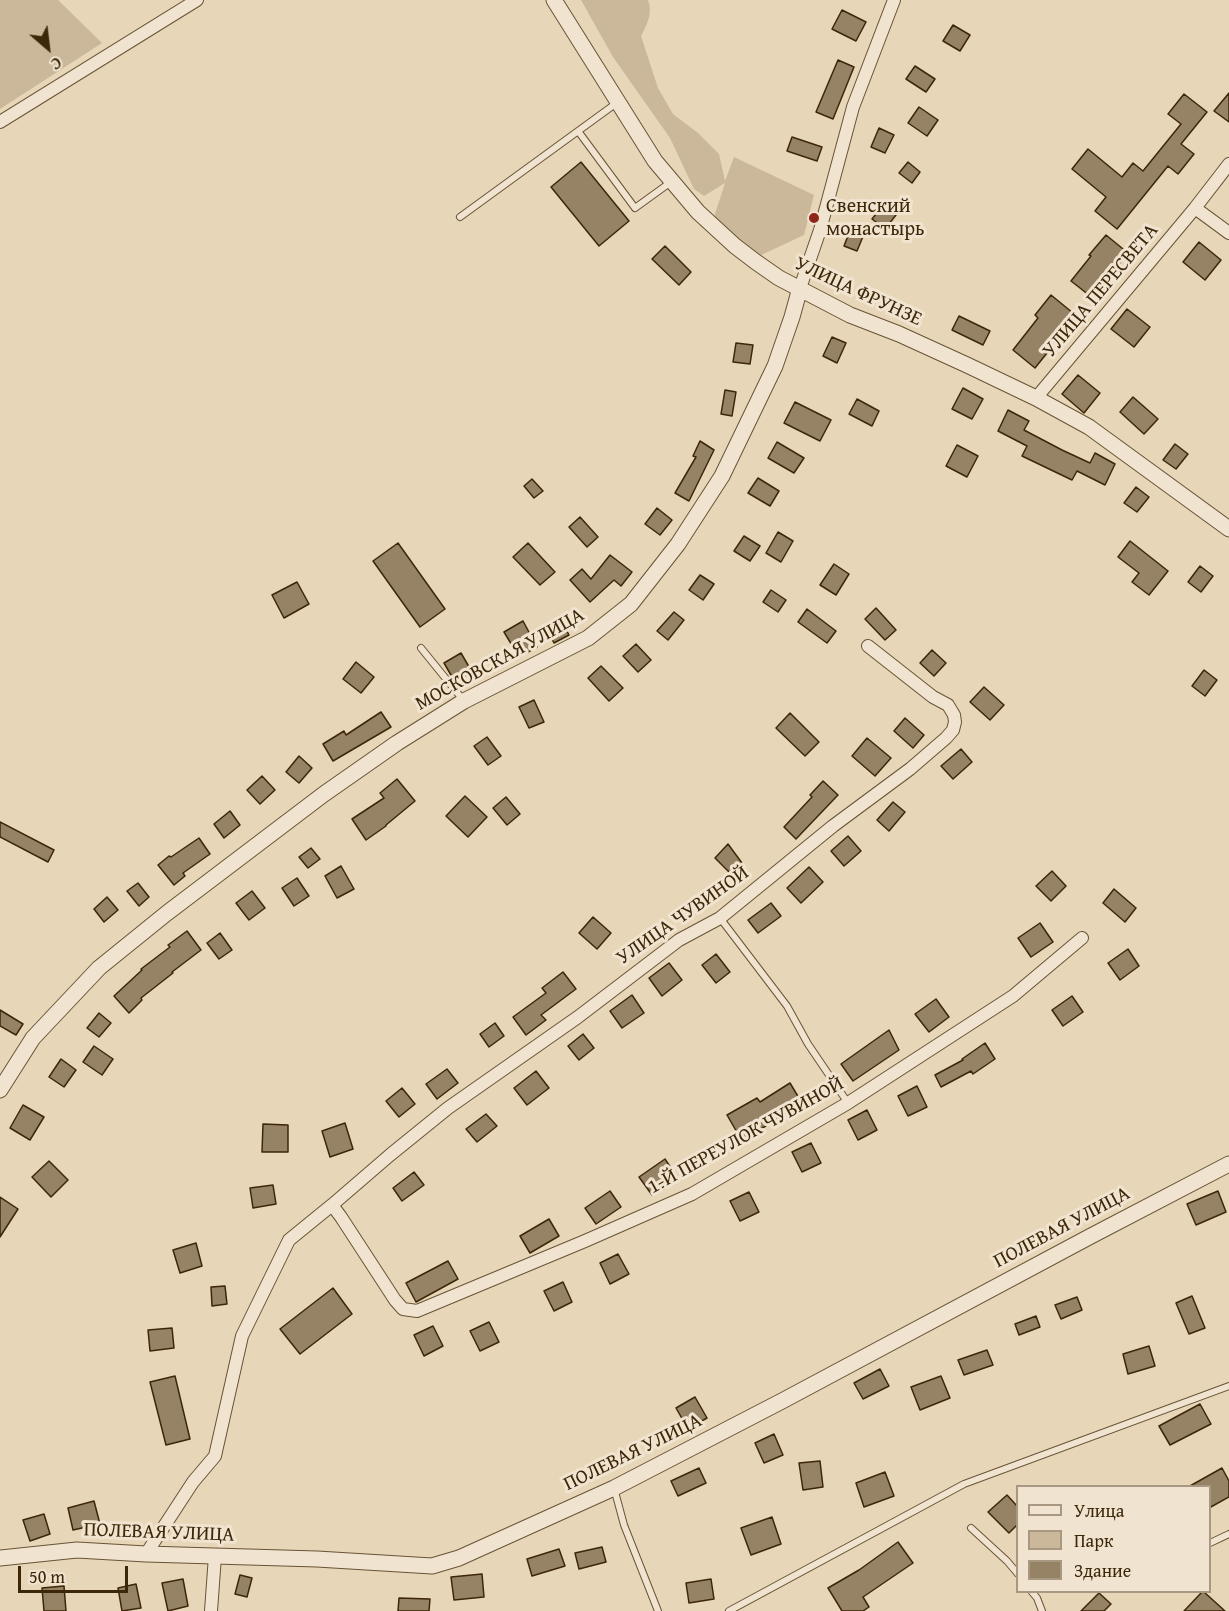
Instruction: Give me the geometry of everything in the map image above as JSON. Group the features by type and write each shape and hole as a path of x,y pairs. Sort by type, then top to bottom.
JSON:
{"street":[{"path":"0,122 197,0"},
{"name":"УЛИЦА ФРУНЗЕ","path":"554,0 655,161 698,212 735,246 779,278 850,315 899,334 1036,398 1089,427 1229,529"},
{"name":"МОСКОВСКАЯ УЛИЦА","path":"0,1090 33,1038 99,968 324,794 397,743 464,701 588,638 631,604 678,544 722,476 775,366 820,230 854,108 894,0"},
{"name":"УЛИЦА ПЕРЕСВЕТА","path":"1036,398 1229,164"},
{"path":"1195,208 1229,233"},
{"name":"УЛИЦА ЧУВИНОЙ","path":"146,1554 193,1482 215,1456 242,1336 289,1240 448,1108 578,1017 679,940 720,918 833,826 910,769 953,730 954,715 948,705 933,697 868,646"},
{"name":"1-Й ПЕРЕУЛОК ЧУВИНОЙ","path":"332,1205 395,1300 403,1309 417,1311 692,1194 848,1103 1013,996 1082,938"},
{"name":"ПОЛЕВАЯ УЛИЦА","path":"0,1558 76,1550 317,1559 432,1566 459,1558 614,1488 1229,1164"},
{"path":"211,1611 215,1556"}],"lane":[{"path":"460,217 618,102"},
{"path":"578,131 635,208 672,182"},
{"path":"421,648 464,701"},
{"path":"720,918 787,1006 808,1044 848,1103"},
{"path":"729,1611 964,1484 1229,1386"},
{"path":"614,1488 624,1525 658,1611"},
{"path":"971,1528 1007,1561 1016,1573"},
{"path":"1211,1542 1229,1534"},
{"path":"1033,1593 1042,1611"}],"green space":[{"path":"0,0 58,0 102,43 0,109"},
{"path":"581,0 648,0 650,14 641,36 658,88 673,114 698,133 719,154 725,181 734,157 814,195 804,235 757,257 714,217 725,183 704,196 694,189 670,138 613,57"}],"building":[{"path":"842,10 866,22 856,41 832,29"},
{"path":"953,25 970,35 960,51 943,41"},
{"path":"838,60 854,67 833,119 816,112"},
{"path":"915,66 935,79 926,92 906,79"},
{"path":"1229,93 1229,122 1214,111"},
{"path":"1184,94 1207,112 1181,144 1194,154 1178,174 1168,166 1117,229 1095,211 1106,197 1072,169 1088,149 1122,177 1133,163 1143,171 1181,124 1168,114"},
{"path":"919,107 938,120 927,136 908,123"},
{"path":"879,128 894,135 885,153 871,147"},
{"path":"792,137 822,147 817,161 787,151"},
{"path":"581,162 629,221 599,246 551,187"},
{"path":"908,162 920,172 912,183 899,173"},
{"path":"884,204 896,215 885,229 872,219"},
{"path":"851,228 864,234 857,251 844,246"},
{"path":"1106,235 1128,253 1094,299 1071,281"},
{"path":"1199,242 1221,260 1205,280 1183,262"},
{"path":"665,246 691,272 679,285 652,259"},
{"path":"1051,295 1073,313 1047,345 1051,348 1035,368 1013,350 1038,318 1035,315"},
{"path":"1127,309 1150,327 1134,347 1111,329"},
{"path":"959,316 990,331 983,345 952,330"},
{"path":"832,337 846,343 837,363 823,356"},
{"path":"736,343 753,345 750,364 733,362"},
{"path":"1078,375 1100,393 1084,413 1062,394"},
{"path":"963,388 983,399 972,419 952,409"},
{"path":"725,390 736,392 732,416 721,414"},
{"path":"1133,397 1158,419 1144,434 1120,412"},
{"path":"857,399 879,411 872,426 849,414"},
{"path":"795,402 831,420 820,441 784,423"},
{"path":"1008,410 1029,421 1024,430 1062,450 1090,463 1095,453 1115,464 1105,485 1077,471 1072,480 1022,456 1027,446 998,431"},
{"path":"700,441 714,450 689,501 675,493 696,457 693,456"},
{"path":"777,442 804,458 794,473 768,458"},
{"path":"1175,444 1188,454 1176,469 1163,460"},
{"path":"957,445 978,456 967,477 946,466"},
{"path":"758,478 779,491 770,506 748,493"},
{"path":"532,479 543,491 534,498 524,486"},
{"path":"1136,487 1149,497 1137,512 1124,503"},
{"path":"657,508 672,520 660,535 645,524"},
{"path":"580,517 598,537 587,547 569,527"},
{"path":"778,532 793,541 781,562 766,553"},
{"path":"744,536 760,546 750,561 734,551"},
{"path":"1130,541 1168,571 1149,595 1132,582 1139,573 1118,557"},
{"path":"398,543 445,609 420,627 373,561"},
{"path":"528,543 555,572 540,585 513,557"},
{"path":"610,555 632,572 621,586 614,580 590,602 570,580 582,569 591,579"},
{"path":"834,564 849,574 836,595 820,585"},
{"path":"1200,566 1213,576 1201,592 1188,582"},
{"path":"700,575 714,584 703,600 689,590"},
{"path":"297,582 309,604 284,618 272,595"},
{"path":"771,590 786,600 778,612 763,602"},
{"path":"876,608 896,630 885,640 865,619"},
{"path":"807,609 836,631 827,643 798,622"},
{"path":"674,612 684,620 668,640 657,631"},
{"path":"523,621 537,647 519,657 504,632"},
{"path":"563,624 569,635 554,643 548,632"},
{"path":"636,644 651,660 638,672 623,656"},
{"path":"932,650 946,663 934,676 920,663"},
{"path":"461,653 472,672 455,682 444,663"},
{"path":"356,662 374,677 361,693 343,679"},
{"path":"601,666 623,688 609,701 588,678"},
{"path":"1204,670 1217,680 1205,696 1192,686"},
{"path":"984,687 1004,705 990,720 970,702"},
{"path":"534,700 544,722 529,728 519,707"},
{"path":"381,712 391,727 333,761 323,744 344,731 346,735"},
{"path":"790,713 819,742 805,756 776,728"},
{"path":"905,718 924,735 913,748 894,731"},
{"path":"487,737 501,756 488,765 474,746"},
{"path":"867,738 891,758 875,776 852,756"},
{"path":"961,749 972,762 953,779 941,766"},
{"path":"299,756 312,768 299,783 286,772"},
{"path":"262,776 275,790 260,804 247,790"},
{"path":"397,779 415,801 366,840 352,819 384,798 380,793"},
{"path":"823,781 838,795 796,839 784,827 812,797 810,795"},
{"path":"465,796 487,817 468,837 446,816"},
{"path":"506,797 520,814 507,825 493,808"},
{"path":"893,802 905,812 889,831 877,820"},
{"path":"230,811 240,825 224,838 214,824"},
{"path":"0,822 54,850 48,862 0,837"},
{"path":"848,836 861,851 844,866 831,851"},
{"path":"199,838 210,854 183,873 185,876 174,885 158,865"},
{"path":"728,844 742,863 731,874 715,858"},
{"path":"311,848 320,859 308,868 299,857"},
{"path":"341,866 354,889 337,898 325,876"},
{"path":"809,867 823,882 801,903 787,888"},
{"path":"1052,871 1066,886 1051,901 1036,886"},
{"path":"297,878 309,896 294,906 282,888"},
{"path":"138,883 149,897 139,906 127,891"},
{"path":"1114,889 1136,908 1125,922 1103,903"},
{"path":"252,891 265,908 249,920 236,903"},
{"path":"107,897 118,910 104,922 94,909"},
{"path":"771,903 781,916 758,933 748,920"},
{"path":"593,917 611,933 597,949 579,933"},
{"path":"1040,923 1053,942 1031,957 1018,938"},
{"path":"187,931 201,950 141,998 142,1000 129,1013 114,996 141,969"},
{"path":"220,933 232,950 219,959 207,943"},
{"path":"1128,949 1139,966 1120,980 1108,963"},
{"path":"716,954 730,972 716,983 702,965"},
{"path":"669,963 682,980 662,996 649,978"},
{"path":"563,972 576,989 541,1015 546,1020 526,1035 513,1017 546,993 542,988"},
{"path":"632,995 644,1013 622,1028 610,1011"},
{"path":"1072,996 1083,1012 1063,1026 1052,1010"},
{"path":"936,999 949,1017 929,1032 915,1014"},
{"path":"0,1010 23,1024 16,1035 0,1026"},
{"path":"99,1013 111,1023 99,1037 87,1028"},
{"path":"495,1023 504,1036 489,1047 480,1034"},
{"path":"889,1030 899,1050 853,1081 841,1064"},
{"path":"583,1034 594,1048 579,1060 568,1046"},
{"path":"985,1043 995,1059 973,1074 971,1071 941,1087 935,1075 963,1060"},
{"path":"94,1046 113,1059 102,1075 83,1062"},
{"path":"61,1059 76,1070 64,1087 49,1077"},
{"path":"447,1069 458,1083 437,1099 426,1084"},
{"path":"536,1071 549,1088 527,1105 514,1088"},
{"path":"790,1083 802,1103 742,1141 727,1115 757,1098 760,1102"},
{"path":"917,1086 927,1107 908,1116 898,1096"},
{"path":"402,1088 415,1104 399,1117 386,1101"},
{"path":"23,1105 44,1117 30,1140 10,1128"},
{"path":"867,1110 877,1130 858,1140 848,1120"},
{"path":"486,1114 497,1126 477,1142 466,1129"},
{"path":"345,1123 353,1149 330,1157 322,1131"},
{"path":"263,1124 288,1125 288,1152 262,1152"},
{"path":"811,1143 821,1163 802,1172 792,1152"},
{"path":"665,1159 677,1177 652,1195 639,1177"},
{"path":"49,1161 68,1180 51,1197 32,1177"},
{"path":"414,1172 424,1185 402,1201 393,1188"},
{"path":"273,1185 276,1204 253,1208 250,1188"},
{"path":"610,1191 621,1207 596,1224 585,1208"},
{"path":"1218,1191 1226,1212 1196,1225 1187,1204"},
{"path":"749,1192 759,1212 740,1221 730,1201"},
{"path":"0,1197 18,1209 0,1237"},
{"path":"549,1219 559,1236 530,1253 520,1236"},
{"path":"196,1243 202,1266 180,1273 173,1250"},
{"path":"618,1254 629,1274 610,1284 600,1263"},
{"path":"448,1261 458,1279 416,1302 406,1283"},
{"path":"563,1282 572,1302 554,1311 544,1291"},
{"path":"225,1286 227,1304 212,1306 211,1287"},
{"path":"333,1288 352,1314 300,1354 280,1329"},
{"path":"1192,1296 1205,1328 1189,1334 1176,1303"},
{"path":"1077,1297 1082,1310 1061,1319 1055,1305"},
{"path":"1036,1316 1040,1327 1019,1335 1015,1324"},
{"path":"489,1322 499,1342 480,1351 470,1331"},
{"path":"433,1326 443,1346 424,1356 414,1335"},
{"path":"172,1328 174,1348 150,1351 148,1330"},
{"path":"1149,1346 1155,1366 1128,1374 1123,1354"},
{"path":"987,1350 993,1365 964,1375 958,1360"},
{"path":"880,1369 889,1386 863,1399 854,1383"},
{"path":"175,1376 190,1439 166,1445 150,1382"},
{"path":"941,1376 950,1398 920,1410 911,1387"},
{"path":"695,1397 707,1418 688,1429 676,1408"},
{"path":"1200,1404 1211,1424 1170,1445 1159,1426"},
{"path":"774,1434 783,1455 764,1463 755,1443"},
{"path":"820,1461 823,1487 803,1490 799,1463"},
{"path":"699,1468 706,1483 678,1496 671,1481"},
{"path":"1222,1468 1229,1481 1229,1497 1211,1507 1211,1485 1192,1485"},
{"path":"885,1472 894,1496 864,1507 856,1483"},
{"path":"1007,1495 1016,1505 1016,1526 1009,1533 988,1512"},
{"path":"94,1501 100,1524 73,1530 68,1508"},
{"path":"44,1514 50,1534 30,1541 23,1520"},
{"path":"772,1517 781,1544 751,1555 741,1528"},
{"path":"898,1542 913,1563 863,1597 869,1607 863,1611 842,1611 828,1588 859,1570"},
{"path":"602,1547 606,1562 579,1569 575,1553"},
{"path":"559,1549 565,1566 532,1576 527,1559"},
{"path":"482,1574 484,1597 454,1600 451,1577"},
{"path":"240,1575 252,1578 247,1597 235,1594"},
{"path":"183,1579 188,1606 168,1611 162,1583"},
{"path":"711,1579 714,1599 689,1603 686,1583"},
{"path":"136,1584 141,1608 122,1611 118,1588"},
{"path":"64,1586 66,1611 44,1611 42,1588"},
{"path":"1099,1593 1111,1604 1104,1611 1081,1611"},
{"path":"1201,1593 1205,1593 1225,1611 1184,1611"},
{"path":"399,1598 430,1599 429,1611 398,1611"}],"place":[{"name":"Свенский монастырь","path":"814,218"}]}
